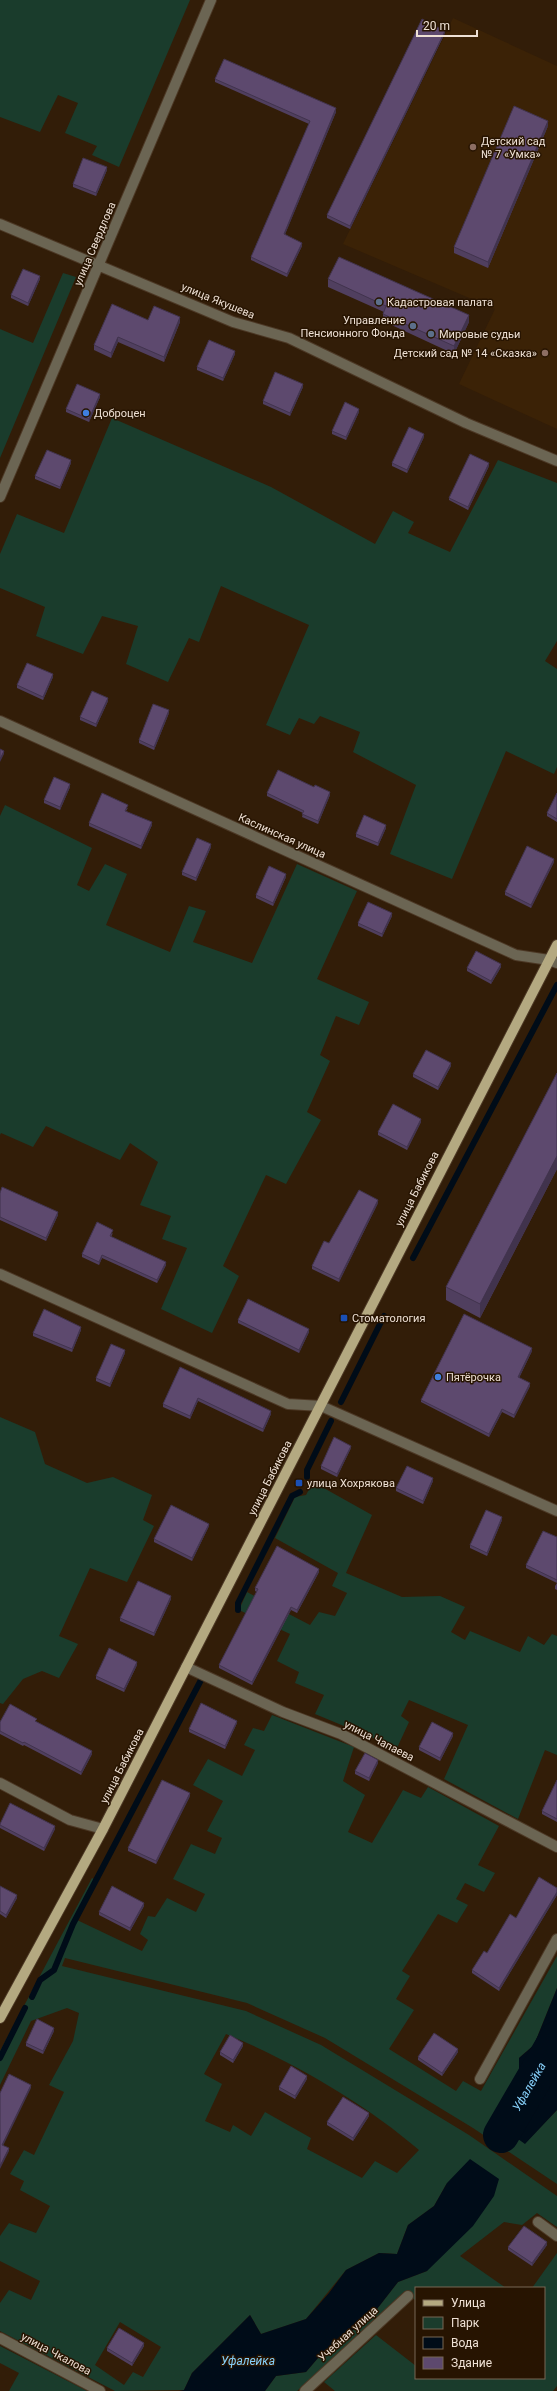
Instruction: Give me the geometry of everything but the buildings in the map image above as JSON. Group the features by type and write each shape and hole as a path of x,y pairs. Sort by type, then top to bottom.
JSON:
{"main road":[{"name":"улица Бабикова","path":"0,2018 103,1829 553,961 557,945"}],"street":[{"name":"улица Свердлова","path":"0,497 211,0"},
{"name":"улица Якушева","path":"0,224 99,264 233,322 289,338 466,423 557,461"},
{"name":"Каслинская улица","path":"0,721 516,955 553,961"},
{"path":"0,1274 288,1404 321,1406 557,1511"},
{"name":"улица Чапаева","path":"186,1667 283,1712 342,1734 557,1847"},
{"path":"0,1783 70,1820 103,1829"},
{"path":"480,2079 557,1939"},
{"path":"538,2222 557,2236"},
{"name":"Учебная улица","path":"305,2391 408,2296"},
{"name":"улица Чкалова","path":"0,2338 100,2391"}],"shaded area":[{"name":"Детский сад № 7 «Умка»","path":"453,18 557,66 557,429 459,384 495,309 343,244"}],"green space":[{"path":"0,0 190,0 119,167 92,155 97,146 65,133 78,103 58,95 40,132 0,117"},
{"path":"63,273 76,277 0,458 0,329 33,343"},
{"path":"112,418 271,487 375,544 393,511 414,522 408,533 450,552 498,460 557,483 557,641 545,661 557,669 557,767 554,774 506,751 452,879 390,854 416,785 353,752 360,732 320,716 314,724 299,718 290,735 266,725 309,625 221,586 199,642 189,638 168,682 126,664 138,626 102,616 83,654 36,636 45,607 0,588 0,554 17,514 64,533"},
{"path":"5,805 92,848 77,885 89,891 105,864 127,874 106,925 170,952 189,906 206,911 193,942 252,963 297,864 357,891 317,979 369,1002 359,1025 336,1016 320,1055 330,1061 307,1112 321,1120 286,1184 266,1175 223,1266 239,1276 212,1333 161,1309 187,1248 162,1239 171,1216 140,1205 158,1162 130,1143 120,1160 46,1126 33,1147 1,1133 0,1135 0,816"},
{"path":"0,1417 35,1432 45,1464 87,1483 113,1477 152,1495 143,1520 154,1526 127,1582 90,1568 59,1636 78,1644 59,1678 42,1671 23,1679 3,1704 0,1703"},
{"path":"313,1482 372,1515 346,1573 402,1597 440,1596 465,1607 451,1632 465,1640 470,1631 520,1652 528,1636 544,1645 552,1634 557,1636 557,1755 545,1750 518,1819 444,1779 468,1725 409,1700 401,1716 409,1722 397,1748 315,1714 324,1695 295,1683 299,1672 277,1661 290,1634 239,1610 247,1592 310,1625 319,1612 335,1616 347,1593 332,1586 338,1573 275,1538 295,1497 306,1495"},
{"path":"272,1715 354,1747 343,1781 365,1795 348,1832 372,1843 403,1790 421,1798 428,1787 499,1826 478,1865 495,1873 484,1892 465,1883 456,1899 468,1905 457,1923 438,1914 402,1971 410,1976 396,1999 414,2010 389,2049 456,2091 463,2081 481,2091 557,1956 557,1988 534,2045 519,2058 519,2084 496,2123 525,2143 557,2110 557,2184 473,2128 325,2038 247,2003 65,1958 62,1966 246,2011 321,2045 469,2135 557,2196 557,2227 537,2213 522,2225 504,2222 460,2256 505,2287 415,2287 415,2300 405,2291 297,2391 265,2391 276,2376 306,2372 324,2351 370,2318 398,2282 427,2271 447,2183 434,2206 408,2225 397,2254 379,2253 346,2270 306,2319 261,2334 250,2315 192,2373 184,2390 115,2391 0,2331 0,2303 9,2290 31,2300 40,2281 0,2261 0,2236 9,2223 36,2233 50,2206 20,2190 24,2181 10,2174 24,2150 34,2155 64,2092 49,2085 73,2041 79,2013 67,2008 31,2021 0,2085 0,2051 92,1878 97,1881 77,1920 142,1951 148,1940 140,1934 148,1916 155,1917 167,1898 196,1912 205,1894 173,1879 191,1844 215,1854 222,1838 207,1831 223,1801 193,1785 208,1759 242,1776 255,1750 244,1745 253,1728 264,1731","holes":["226,2034 327,2084 375,2116 419,2150 397,2173 375,2161 362,2178 307,2149 311,2138 265,2112 251,2136 233,2125 230,2132 205,2121 222,2084 204,2074","120,2322 161,2347 143,2377 133,2372 124,2385 95,2365"]},
{"path":"557,2253 557,2386 553,2391 335,2391 324,2382 376,2335 415,2365 415,2379 545,2379 545,2287 533,2287"},
{"path":"0,2346 87,2391 9,2391 19,2373 0,2363"}],"water":[{"name":"Уфалейка","path":"557,1988 557,2110 525,2144 496,2123 519,2084 519,2058 534,2045"},
{"name":"Уфалейка","path":"470,2159 499,2179 494,2196 473,2226 427,2271 398,2282 370,2318 324,2351 306,2372 276,2376 265,2391 179,2391 184,2390 192,2373 250,2315 261,2334 306,2319 329,2293 346,2270 379,2253 397,2254 408,2225 434,2206 447,2183"}],"waterway":[{"path":"413,1258 557,985"},
{"path":"341,1402 384,1316"},
{"path":"307,1477 307,1470 331,1421"},
{"path":"238,1610 238,1603 292,1496 300,1492"},
{"path":"32,1997 40,1980 54,1970 73,1924 201,1680"},
{"path":"0,2058 25,2008"},
{"name":"Уфалейка","path":"501,2135 557,2039"}],"place":[{"name":"Детский сад № 7 «Умка»","path":"473,147"},
{"name":"Кадастровая палата","path":"379,302"},
{"name":"Управление Пенсионного Фонда","path":"413,326"},
{"name":"Мировые судьи","path":"431,334"},
{"name":"Детский сад № 14 «Сказка»","path":"545,353"},
{"name":"Доброцен","path":"86,413"},
{"name":"Стоматология","path":"344,1318"},
{"name":"Пятёрочка","path":"438,1377"},
{"name":"улица Хохрякова","path":"299,1483"}]}
